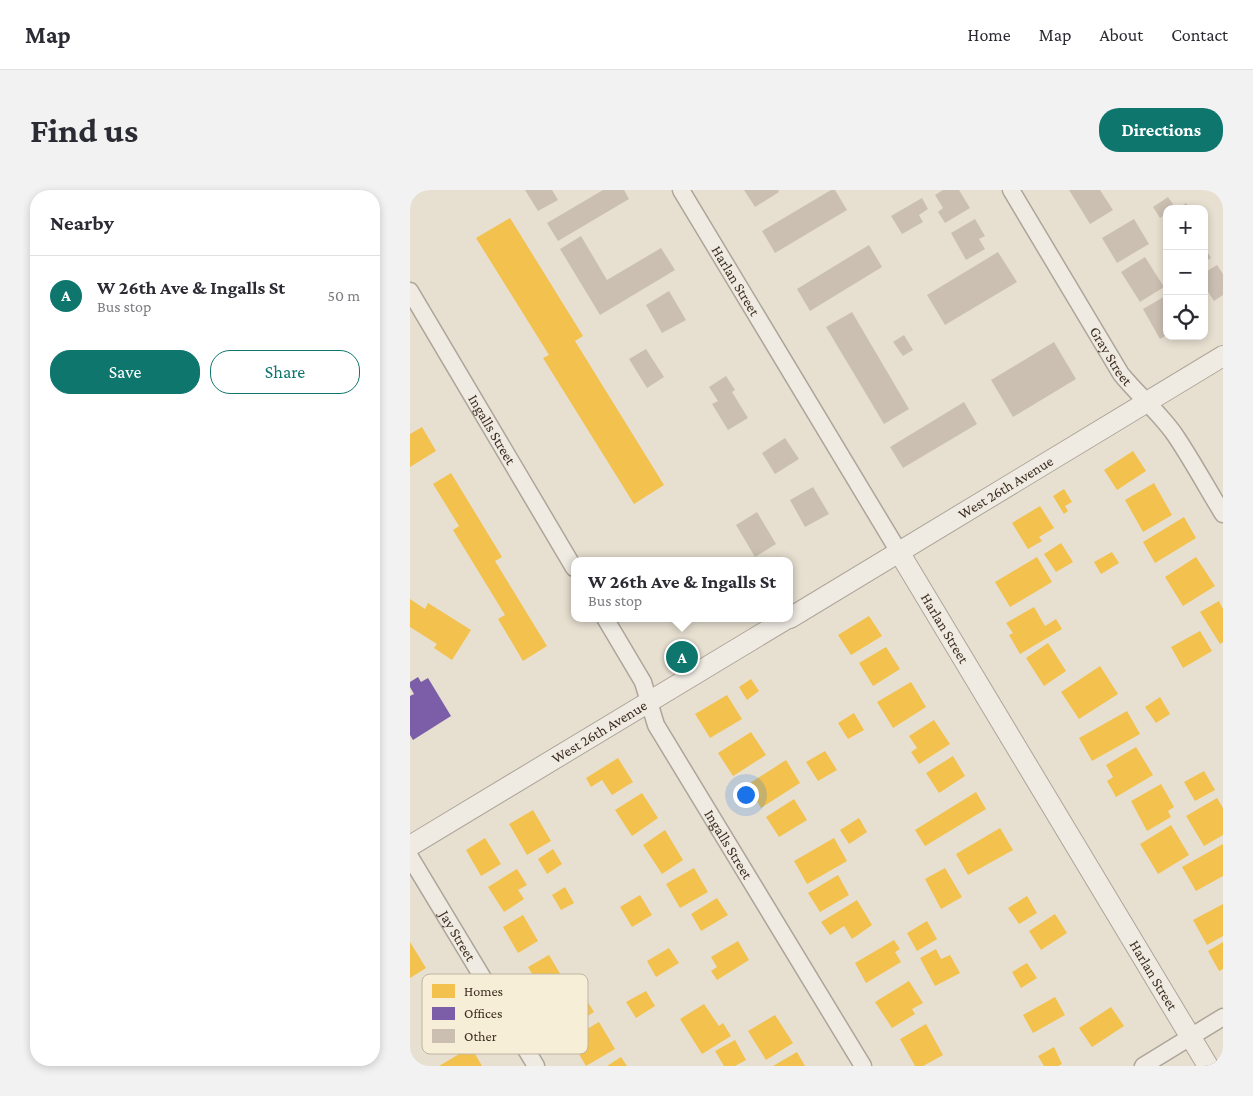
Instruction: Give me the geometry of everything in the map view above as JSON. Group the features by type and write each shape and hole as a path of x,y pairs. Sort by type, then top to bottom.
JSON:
{"street":[{"name":"Harlan Street","path":"681,190 1208,1066"},
{"name":"Gray Street","path":"1011,190 1122,374 1174,434 1223,514"},
{"name":"Ingalls Street","path":"410,291 571,563"},
{"name":"West 26th Avenue","path":"793,616 1223,356"},
{"name":"Ingalls Street","path":"607,622 641,680 656,725 863,1066"},
{"name":"West 26th Avenue","path":"410,846 782,622"},
{"name":"Jay Street","path":"410,857 481,974"},
{"path":"1143,1066 1223,1017"},
{"name":"Jay Street","path":"529,1054 536,1066"}],"building: Homes":[{"path":"510,218 583,336 575,341 664,485 634,504 543,358 549,355 476,238"},
{"path":"422,427 436,451 410,467 410,434"},
{"path":"1133,451 1146,471 1117,490 1104,470"},
{"path":"451,473 502,557 495,561 547,646 523,661 498,619 505,615 453,530 459,526 433,484"},
{"path":"1154,483 1172,515 1143,532 1125,500"},
{"path":"1064,489 1072,502 1065,506 1068,511 1064,514 1053,496"},
{"path":"1040,506 1054,528 1039,537 1042,541 1028,549 1012,523"},
{"path":"1184,517 1196,538 1155,563 1143,542"},
{"path":"1061,543 1073,562 1056,572 1044,554"},
{"path":"1112,552 1119,563 1101,574 1094,562"},
{"path":"1037,557 1052,582 1010,607 995,582"},
{"path":"1196,557 1215,586 1183,606 1165,577"},
{"path":"410,599 425,609 428,603 471,630 452,660 434,648 437,644 410,627"},
{"path":"1219,601 1223,609 1223,642 1220,644 1200,612"},
{"path":"1034,607 1045,626 1056,619 1062,629 1020,654 1009,635 1013,633 1006,623"},
{"path":"869,616 882,636 851,655 838,635"},
{"path":"1200,631 1212,651 1183,668 1171,647"},
{"path":"1048,643 1066,671 1044,686 1026,658"},
{"path":"886,647 900,669 873,686 859,663"},
{"path":"1100,666 1118,694 1079,719 1061,692"},
{"path":"751,679 759,691 747,700 739,687"},
{"path":"911,682 926,707 893,728 877,702"},
{"path":"727,695 742,719 710,738 695,714"},
{"path":"1160,697 1170,714 1156,723 1145,707"},
{"path":"1127,711 1140,734 1092,761 1079,738"},
{"path":"854,713 864,730 848,739 838,723"},
{"path":"934,720 950,744 919,764 911,752 917,748 909,736"},
{"path":"751,732 766,755 733,776 718,753"},
{"path":"1136,747 1153,775 1116,797 1107,781 1113,777 1106,765"},
{"path":"825,751 837,770 818,781 806,762"},
{"path":"953,756 965,776 939,793 926,773"},
{"path":"618,758 633,782 612,795 602,780 591,787 586,778"},
{"path":"786,760 800,783 761,808 747,785"},
{"path":"1204,771 1215,790 1195,801 1184,782"},
{"path":"1161,784 1174,807 1168,811 1171,817 1147,831 1131,801"},
{"path":"976,792 986,809 925,846 915,830"},
{"path":"642,793 658,818 632,836 615,810"},
{"path":"1217,798 1223,808 1223,835 1204,846 1186,816"},
{"path":"794,799 807,820 779,837 766,817"},
{"path":"533,810 551,841 527,855 509,824"},
{"path":"859,818 867,832 849,844 840,830"},
{"path":"1171,825 1189,855 1158,874 1140,844"},
{"path":"1000,828 1013,850 968,875 956,854"},
{"path":"665,830 683,860 662,874 643,845"},
{"path":"485,838 501,864 481,876 466,850"},
{"path":"834,838 847,861 807,884 794,861"},
{"path":"1223,844 1223,876 1196,891 1182,867"},
{"path":"553,849 562,864 547,874 538,859"},
{"path":"694,868 708,892 680,908 666,884"},
{"path":"945,868 962,897 941,909 925,879"},
{"path":"517,869 527,885 518,890 524,899 504,912 488,887"},
{"path":"838,875 849,895 820,912 808,893"},
{"path":"565,887 574,903 561,910 552,895"},
{"path":"640,895 652,915 632,927 620,907"},
{"path":"1027,896 1037,913 1019,924 1008,908"},
{"path":"717,898 728,915 701,931 691,914"},
{"path":"857,900 872,925 852,939 844,926 830,935 821,922"},
{"path":"1223,904 1223,936 1207,945 1193,920"},
{"path":"1055,914 1067,933 1041,950 1029,931"},
{"path":"523,915 538,941 518,953 503,927"},
{"path":"927,921 937,939 917,951 907,933"},
{"path":"894,940 900,949 895,952 901,962 866,983 855,963"},
{"path":"738,941 749,960 717,980 711,971 717,967 711,957"},
{"path":"410,942 426,968 410,978"},
{"path":"1223,942 1223,969 1219,971 1208,951"},
{"path":"669,948 679,963 656,977 647,961"},
{"path":"936,949 941,959 950,955 960,973 935,986 920,958"},
{"path":"549,955 560,974 532,974 528,967"},
{"path":"1027,963 1037,978 1021,988 1012,972"},
{"path":"909,981 923,1003 912,1009 915,1014 892,1028 875,1002"},
{"path":"646,991 655,1006 636,1018 626,1002"},
{"path":"1055,997 1065,1015 1033,1033 1023,1015"},
{"path":"588,1002 594,1012 588,1016"},
{"path":"704,1004 719,1026 723,1023 731,1036 702,1054 680,1019"},
{"path":"1111,1007 1124,1026 1092,1047 1079,1028"},
{"path":"775,1015 793,1043 766,1060 748,1031"},
{"path":"599,1022 615,1049 586,1066 579,1054 588,1054 588,1028"},
{"path":"926,1024 943,1055 923,1066 915,1066 900,1039"},
{"path":"735,1040 746,1060 735,1066 724,1066 715,1051"},
{"path":"1054,1047 1062,1064 1058,1066 1044,1066 1038,1056"},
{"path":"797,1052 805,1066 773,1066"},
{"path":"459,1054 475,1054 482,1066 439,1066"},
{"path":"621,1057 627,1066 607,1066"}],"building: Offices":[{"path":"418,677 421,682 428,678 451,716 413,740 410,735 410,696 414,694 410,687 410,682"}],"building: Other":[{"path":"525,190 552,190 558,200 538,211"},
{"path":"603,190 624,190 629,199 558,241 547,223"},
{"path":"744,190 778,190 779,192 755,207"},
{"path":"831,190 835,190 847,210 775,253 762,231"},
{"path":"943,190 959,190 970,208 945,223 938,212 943,208 935,195"},
{"path":"1069,190 1100,190 1113,210 1090,224"},
{"path":"1168,197 1174,205 1163,205 1163,216 1160,218 1153,207"},
{"path":"922,198 928,209 919,215 923,222 902,234 891,216"},
{"path":"975,219 985,236 979,239 985,249 966,260 951,233"},
{"path":"1134,219 1149,244 1117,263 1102,238"},
{"path":"581,236 607,280 661,248 675,270 600,315 560,249"},
{"path":"869,245 882,267 810,311 797,289"},
{"path":"998,252 1017,282 945,325 927,295"},
{"path":"1145,257 1163,288 1140,302 1121,272"},
{"path":"1217,265 1223,274 1223,295 1214,301 1208,292 1208,271"},
{"path":"669,291 686,320 662,333 646,305"},
{"path":"1163,297 1163,337 1160,339 1143,309"},
{"path":"852,312 909,409 884,424 826,327"},
{"path":"904,335 913,350 903,356 893,342"},
{"path":"1054,342 1076,379 1013,417 991,380"},
{"path":"646,349 664,377 647,388 629,359"},
{"path":"726,376 735,390 732,392 748,418 728,430 712,404 718,401 709,387"},
{"path":"964,402 977,424 903,468 890,447"},
{"path":"785,438 799,459 775,474 762,453"},
{"path":"813,487 829,514 805,527 790,500"},
{"path":"757,512 776,544 755,557 736,525"}],"place":[{"name":"W 26th Ave & Ingalls St","path":"682,657"}]}
